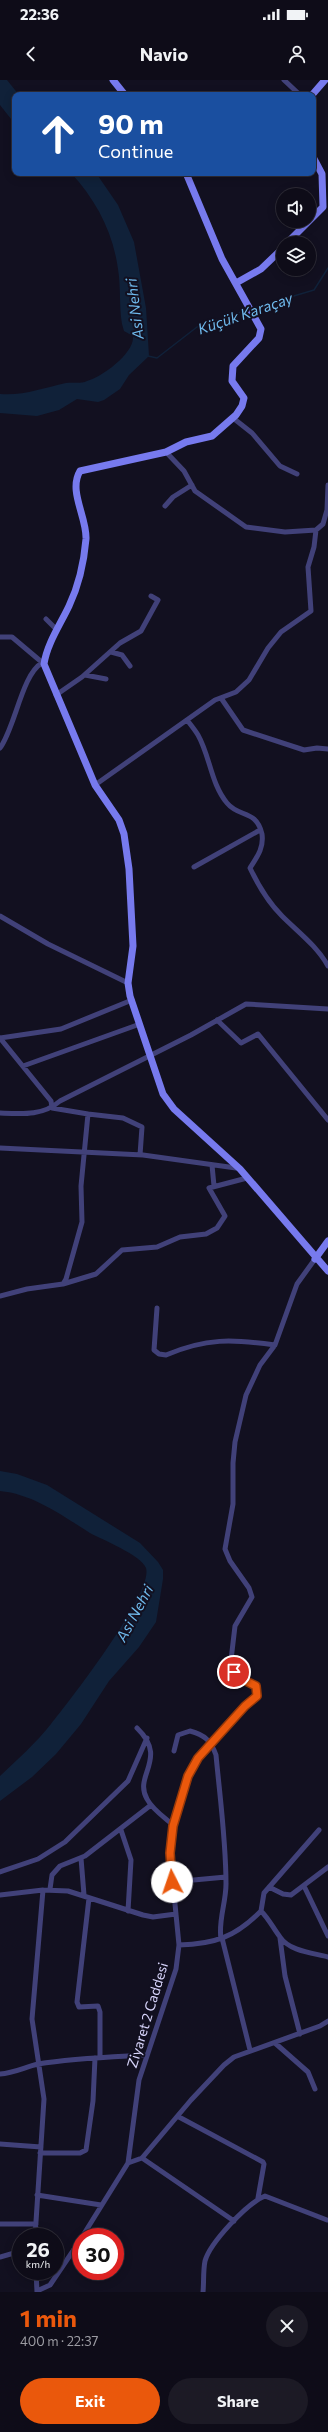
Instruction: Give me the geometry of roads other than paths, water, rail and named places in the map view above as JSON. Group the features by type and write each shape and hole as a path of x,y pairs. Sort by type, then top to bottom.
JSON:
{"street":[{"path":"113,80 123,92"},
{"path":"284,80 297,92"},
{"path":"315,92 325,80"},
{"path":"316,163 322,174 323,207 316,214"},
{"path":"0,748 10,730 24,688 43,664 46,653 80,576 86,539 86,525 75,488 76,478 80,471 88,468 100,469 166,452 186,442 212,436 234,418 242,406 244,398 232,381 232,370 233,366 259,338 261,329 222,259 187,176"},
{"path":"294,236 302,228"},
{"path":"237,284 261,269 276,255"},
{"path":"234,418 252,433 280,466 297,474"},
{"path":"166,452 184,471 195,490 246,527 285,532 316,530 323,524 327,510 328,484"},
{"path":"165,506 173,497 192,485"},
{"path":"95,785 187,720 221,698 236,692 249,680 268,648 281,632 311,611 308,567 314,546 316,530"},
{"path":"56,695 85,675 120,643 141,631 158,600 151,596"},
{"path":"46,619 57,630"},
{"path":"0,637 12,637 43,664 95,785 119,820 124,834 129,869 134,946 128,983 132,1000 164,1094 174,1110 247,1178 315,1259 328,1271"},
{"path":"111,652 122,655 130,666"},
{"path":"85,675 106,679"},
{"path":"221,698 242,730 304,750 318,748 328,750"},
{"path":"187,720 198,736 220,793 228,805 252,817 260,830 261,852 250,868 255,880 281,915 306,939 328,966"},
{"path":"194,866 260,830"},
{"path":"0,916 48,944 128,983"},
{"path":"0,1038 61,1029 132,1000"},
{"path":"0,1113 21,1114 40,1112 52,1108 60,1101 246,1004 328,1009"},
{"path":"217,1020 241,1043 258,1034 328,1120"},
{"path":"23,1066 140,1024"},
{"path":"0,1038 52,1101 52,1108"},
{"path":"52,1108 123,1118 142,1127 140,1155"},
{"path":"63,1284 82,1222 81,1186 88,1114"},
{"path":"0,1148 85,1151 140,1155 236,1168"},
{"path":"212,1164 214,1186"},
{"path":"0,1296 27,1289 63,1284 96,1274 122,1250 157,1247 180,1238 206,1234 217,1228 225,1216 208,1188 247,1178"},
{"path":"157,1308 154,1350 159,1354 166,1355 204,1341 249,1341 274,1344 297,1284 328,1241"},
{"name":"Ziyaret 2 Caddesi","path":"128,2163 139,2080 146,2055 173,1981 179,1945 170,1853 173,1826 192,1767 258,1693 256,1686 238,1677 232,1667 235,1626 252,1598 249,1588 230,1561 225,1540 233,1504 233,1463 236,1442 246,1394 260,1365 274,1344"},
{"path":"137,1728 147,1738 151,1754 144,1793 151,1805 173,1826"},
{"path":"174,1751 176,1737 185,1732 197,1733 212,1743 216,1755 226,1877 225,1901 220,1923 221,1939 250,2050"},
{"path":"0,1872 45,1855 70,1837 128,1781 147,1738"},
{"path":"50,1889 55,1870 65,1863 81,1858 121,1830 151,1805"},
{"path":"121,1830 130,1860 128,1911"},
{"path":"179,1945 206,1944 221,1939 247,1925 261,1911 263,1895 269,1887 319,1830"},
{"path":"81,1858 84,1896"},
{"path":"269,1887 287,1895 294,1894 328,1867"},
{"path":"172,1882 226,1877"},
{"path":"304,1886 328,1936"},
{"path":"0,1895 50,1889 68,1891 128,1911 152,1917 176,1914"},
{"path":"36,2228 44,2098 37,2064 32,2019 43,1890"},
{"path":"0,2144 41,2150 80,2153 86,2150 93,2101 100,2012 98,2006 79,2007 77,2002 89,1898"},
{"path":"261,1911 271,1921 280,1938 288,1945 328,1957"},
{"path":"280,1938 284,1976 300,2034"},
{"path":"88,2228 128,2163 142,2158 224,2065 250,2050 300,2034 328,2021"},
{"path":"275,2043 308,2072 315,2089"},
{"path":"0,2074 14,2073 37,2064 146,2055"},
{"path":"179,2117 263,2162 264,2164 258,2198"},
{"path":"142,2158 234,2221"},
{"path":"37,2195 101,2205"},
{"path":"203,2292 205,2261 211,2248 234,2221 258,2198 265,2196 327,2220"},
{"path":"0,2224 36,2224"},
{"path":"36,2280 37,2291 50,2285 72,2253"},
{"path":"0,2257 12,2254"}],"water":[{"path":"0,80 7,80 17,92 12,92 12,120 0,105"},
{"name":"Asi Nehri","path":"74,176 98,176 118,205 134,242 146,308 149,356 129,375 120,389 104,400 98,402 77,399 59,410 37,416 0,413 0,394 25,393 66,383 85,382 93,379 101,375 123,357 129,350 132,343 133,336 124,331 122,324 116,255 108,229 96,205"},
{"name":"Asi Nehri","path":"0,1471 17,1474 47,1485 140,1543 158,1562 163,1570 163,1579 156,1622 139,1647 109,1681 81,1724 56,1754 32,1777 0,1801 0,1776 26,1751 61,1712 108,1647 137,1599 145,1581 146,1568 143,1563 130,1553 90,1533 36,1501 24,1496 0,1491"}],"waterway":[{"name":"Küçük Karaçay","path":"253,308 314,290 328,268"},
{"name":"Küçük Karaçay","path":"148,356 157,358 197,327 247,310"}]}
